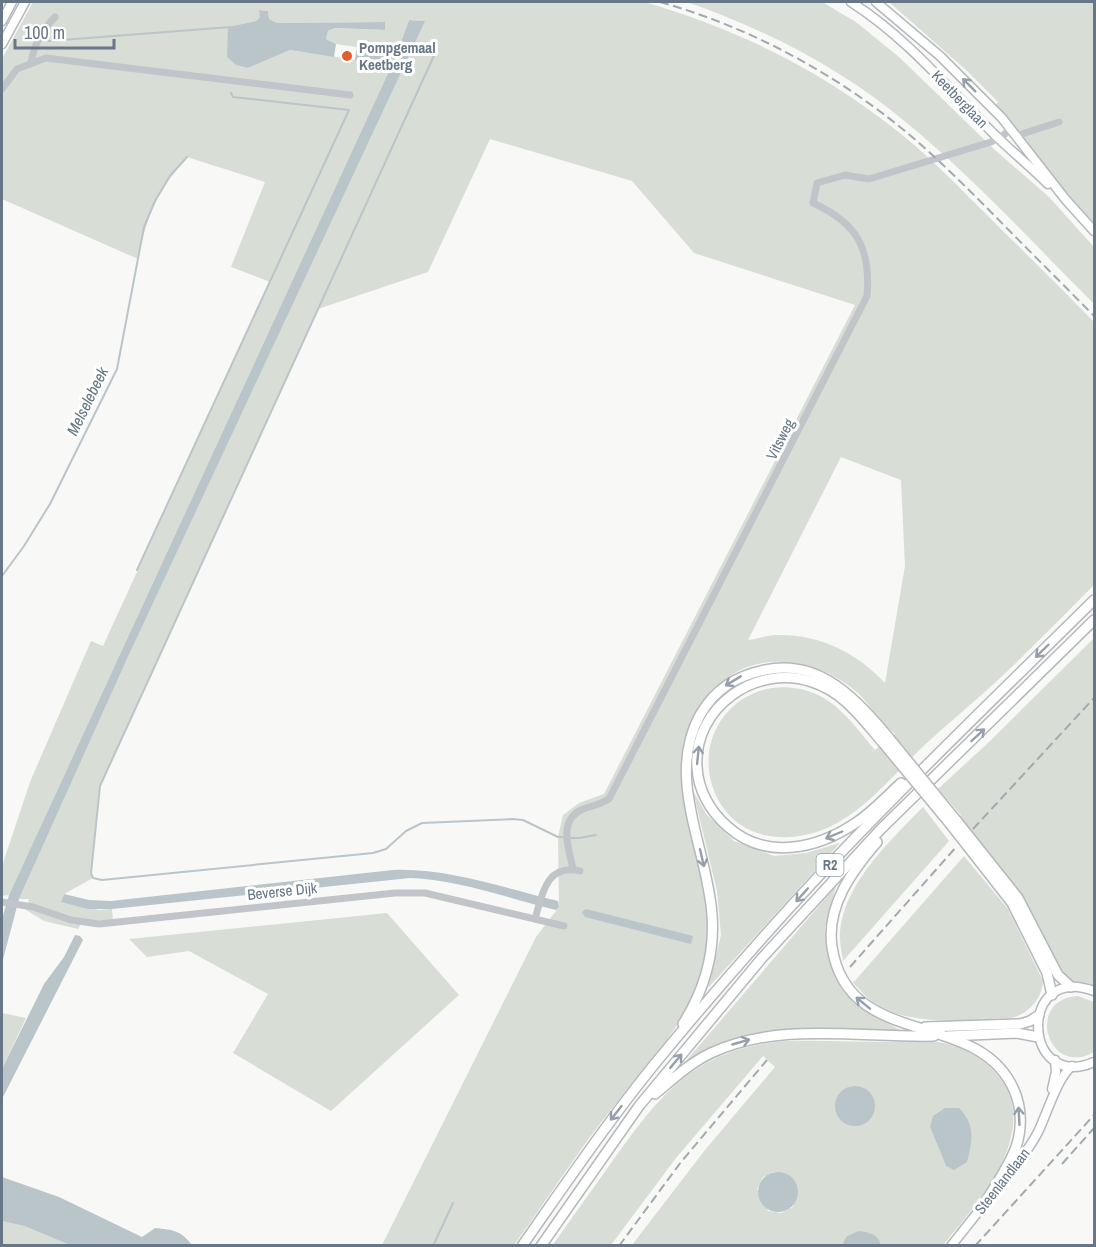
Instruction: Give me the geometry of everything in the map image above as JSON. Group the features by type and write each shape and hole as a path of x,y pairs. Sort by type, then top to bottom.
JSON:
{"highway":[{"name":"R2","path":"522,1245 665,1050 749,953 816,879 1095,600"},
{"name":"R2","path":"541,1245 639,1106 762,958 881,829 1095,620"},
{"path":"665,1050 685,1021 705,978 710,958 712,917 710,893 692,815 686,770 687,748 694,727 707,704 721,688 742,676 776,668 793,668 814,673 854,698 953,823 1018,898 1058,975 1071,987"},
{"path":"886,741 854,709 827,688 812,681 793,677 760,680 729,696 710,716 698,747 697,766 700,787 713,812 736,834 748,841 780,848 809,845 841,833 859,821 1005,688"},
{"path":"935,775 855,867 840,897 831,929 831,942 837,970 854,996 878,1014 980,1051 994,1060 1011,1083 1019,1107 1019,1133 1016,1146 1011,1160 982,1207"},
{"path":"953,823 1012,903 1047,973 1052,995"},
{"path":"916,1027 1020,1024 1039,1015"},
{"path":"639,1106 687,1067 710,1054 738,1042 762,1037 787,1035 941,1036 1017,1033 1038,1037"}],"main road":[{"path":"2,21 12,2"},
{"path":"2,44 24,2"},
{"name":"Keetberglaan","path":"851,2 872,15 913,51 1095,231"},
{"name":"Keetberglaan","path":"876,2 940,57 1009,128 1066,200"},
{"path":"1095,991 1071,987 1052,995 1044,1004 1037,1022 1038,1037 1042,1046 1055,1060 1072,1066 1084,1066 1095,1062"},
{"name":"Steenlandlaan","path":"1046,1113 1056,1072 1055,1060"},
{"name":"Steenlandlaan","path":"951,1245 1028,1151 1062,1078 1072,1066"}],"street":[{"path":"31,63 33,48 43,30 55,17"},
{"path":"2,89 17,69 46,58 350,95"},
{"path":"1016,136 1059,122"},
{"path":"999,138 1009,128"},
{"name":"Vitsweg","path":"536,919 547,881 555,874 577,870 567,844 566,833 570,819 576,813 602,804 609,799 867,296 867,262 860,243 834,212 813,203 817,183 845,175 869,179 999,138"},
{"name":"Beverse Dijk","path":"2,902 22,904 71,920 99,924 410,892 447,897 564,926"}],"shaded area":[{"path":"33,2 644,2 747,39 811,72 872,112 935,164 1094,322 1094,585 1009,669 929,741 862,806 837,823 807,835 774,837 758,833 744,827 731,817 720,803 711,780 709,756 714,735 724,716 740,701 760,691 783,687 808,691 828,701 846,716 875,750 895,734 859,694 845,683 812,667 794,663 776,662 742,669 726,679 698,710 685,744 683,781 688,819 704,897 707,936 701,974 673,1032 594,1132 514,1245 382,1245 536,937 559,907 558,837 563,815 579,803 604,794 855,305 694,253 632,181 490,139 428,272 318,309 100,786 91,873 93,878 64,894 62,902 99,910 112,909 113,921 84,920 78,929 44,921 26,910 29,899 19,899 127,659 424,21 409,20 397,53 336,44 326,39 328,31 335,28 384,30 385,22 277,23 269,19 268,11 260,10 260,17 256,21 229,27 227,56 236,65 248,68 290,50 385,64 389,71 9,895 2,896 4,860 30,782 91,641 103,646 270,282 231,267 265,182 187,157 168,181 155,204 145,229 138,259 2,199 2,59","holes":["841,457 901,480 905,566 885,683 862,662 822,642 776,635 748,640"]},
{"path":"687,2 822,2 856,22 899,57 995,150 1049,197 1094,247 1094,304 957,167 883,104 831,69 775,38"},
{"path":"889,2 1094,2 1094,226 995,106 998,102 966,70"},
{"path":"259,10 268,11 269,19 277,23 385,22 385,30 335,28 328,31 326,39 336,44 334,57 290,50 248,68 236,65 227,57 228,27 256,21 260,17"},
{"path":"409,20 425,21 127,659 19,899 2,963 2,919 9,895 389,71 385,64 355,60 357,46 397,53"},
{"path":"1094,638 1094,986 1072,983 1061,973 1022,895 959,818 961,815 938,789"},
{"path":"693,791 707,815 734,841 774,856 806,853 840,843 708,988 721,935 717,891"},
{"path":"923,807 949,841 843,961 840,938 842,919 848,901 869,866"},
{"path":"964,856 1008,909 1043,981 1040,994 1034,1004 1024,1013 1012,1018 941,1020 905,1016 874,1003 853,983"},
{"path":"393,870 434,872 476,880 558,901 559,907 556,910 447,882 410,878 112,909 88,909 61,902 64,894 89,900 111,901"},
{"path":"836,886 825,929 829,961 843,990 863,1010 902,1031 773,1030 731,1039 686,1061"},
{"path":"586,909 693,936 691,944 585,917 582,912"},
{"path":"387,913 459,995 331,1111 233,1053 268,994 189,951 147,957 129,939"},
{"path":"75,935 80,936 83,940 2,1099 2,1069 44,984 64,957"},
{"path":"1078,996 1094,1002 1094,1052 1078,1057 1064,1055 1054,1047 1047,1022 1051,1010 1061,1000"},
{"path":"2,1013 26,1018 2,1069"},
{"path":"787,1041 938,1042 969,1052 994,1071 1009,1093 1013,1115 1011,1139 989,1186 943,1245 881,1245 880,1242 846,1237 842,1245 632,1245 705,1150 775,1067 763,1056 676,1158 611,1245 552,1246 634,1132 668,1092 707,1063 730,1052 756,1045","holes":["945,1108 946,1166 930,1127","774,1172 787,1174 796,1183 793,1207 781,1213 768,1211 757,1189 763,1177"]},
{"path":"855,1086 863,1087 869,1092 874,1098 874,1114 869,1120 863,1125 855,1126 847,1125 841,1120 836,1114 835,1106 836,1098 841,1092 847,1087"},
{"path":"945,1108 959,1108 970,1127 971,1141 967,1162 954,1170 946,1166 930,1127 933,1116"},
{"path":"778,1172 786,1173 792,1178 797,1184 797,1200 792,1206 786,1211 778,1212 770,1211 764,1206 759,1200 758,1192 759,1184 764,1178 770,1173"},
{"path":"2,1177 59,1197 142,1237 155,1228 167,1229 184,1236 192,1245 70,1245 24,1226 2,1221"},
{"path":"2,1221 24,1226 70,1245 2,1245"},
{"path":"858,1231 875,1236 881,1245 842,1245 846,1237"}],"waterway":[{"path":"49,41 231,27"},
{"path":"437,49 100,786 91,873 93,878 102,880 373,853 386,849 406,831 422,823 513,819 523,820 558,837 564,837"},
{"path":"137,570 349,110 233,97 231,93"},
{"name":"Melselebeek","path":"2,576 50,504 117,369 144,227 155,201 170,176 187,157"},
{"path":"569,838 596,835"},
{"path":"433,1246 453,1203"}],"railway":[{"path":"660,2 726,24 758,38 849,89 905,131 949,170 1094,316"},
{"path":"973,829 1094,698"},
{"path":"850,967 957,846"},
{"path":"619,1246 681,1162 767,1060"},
{"path":"975,1246 1094,1115"},
{"path":"1062,1164 1094,1128"}],"place":[{"name":"Pompgemaal Keetberg","path":"347,56"}]}
